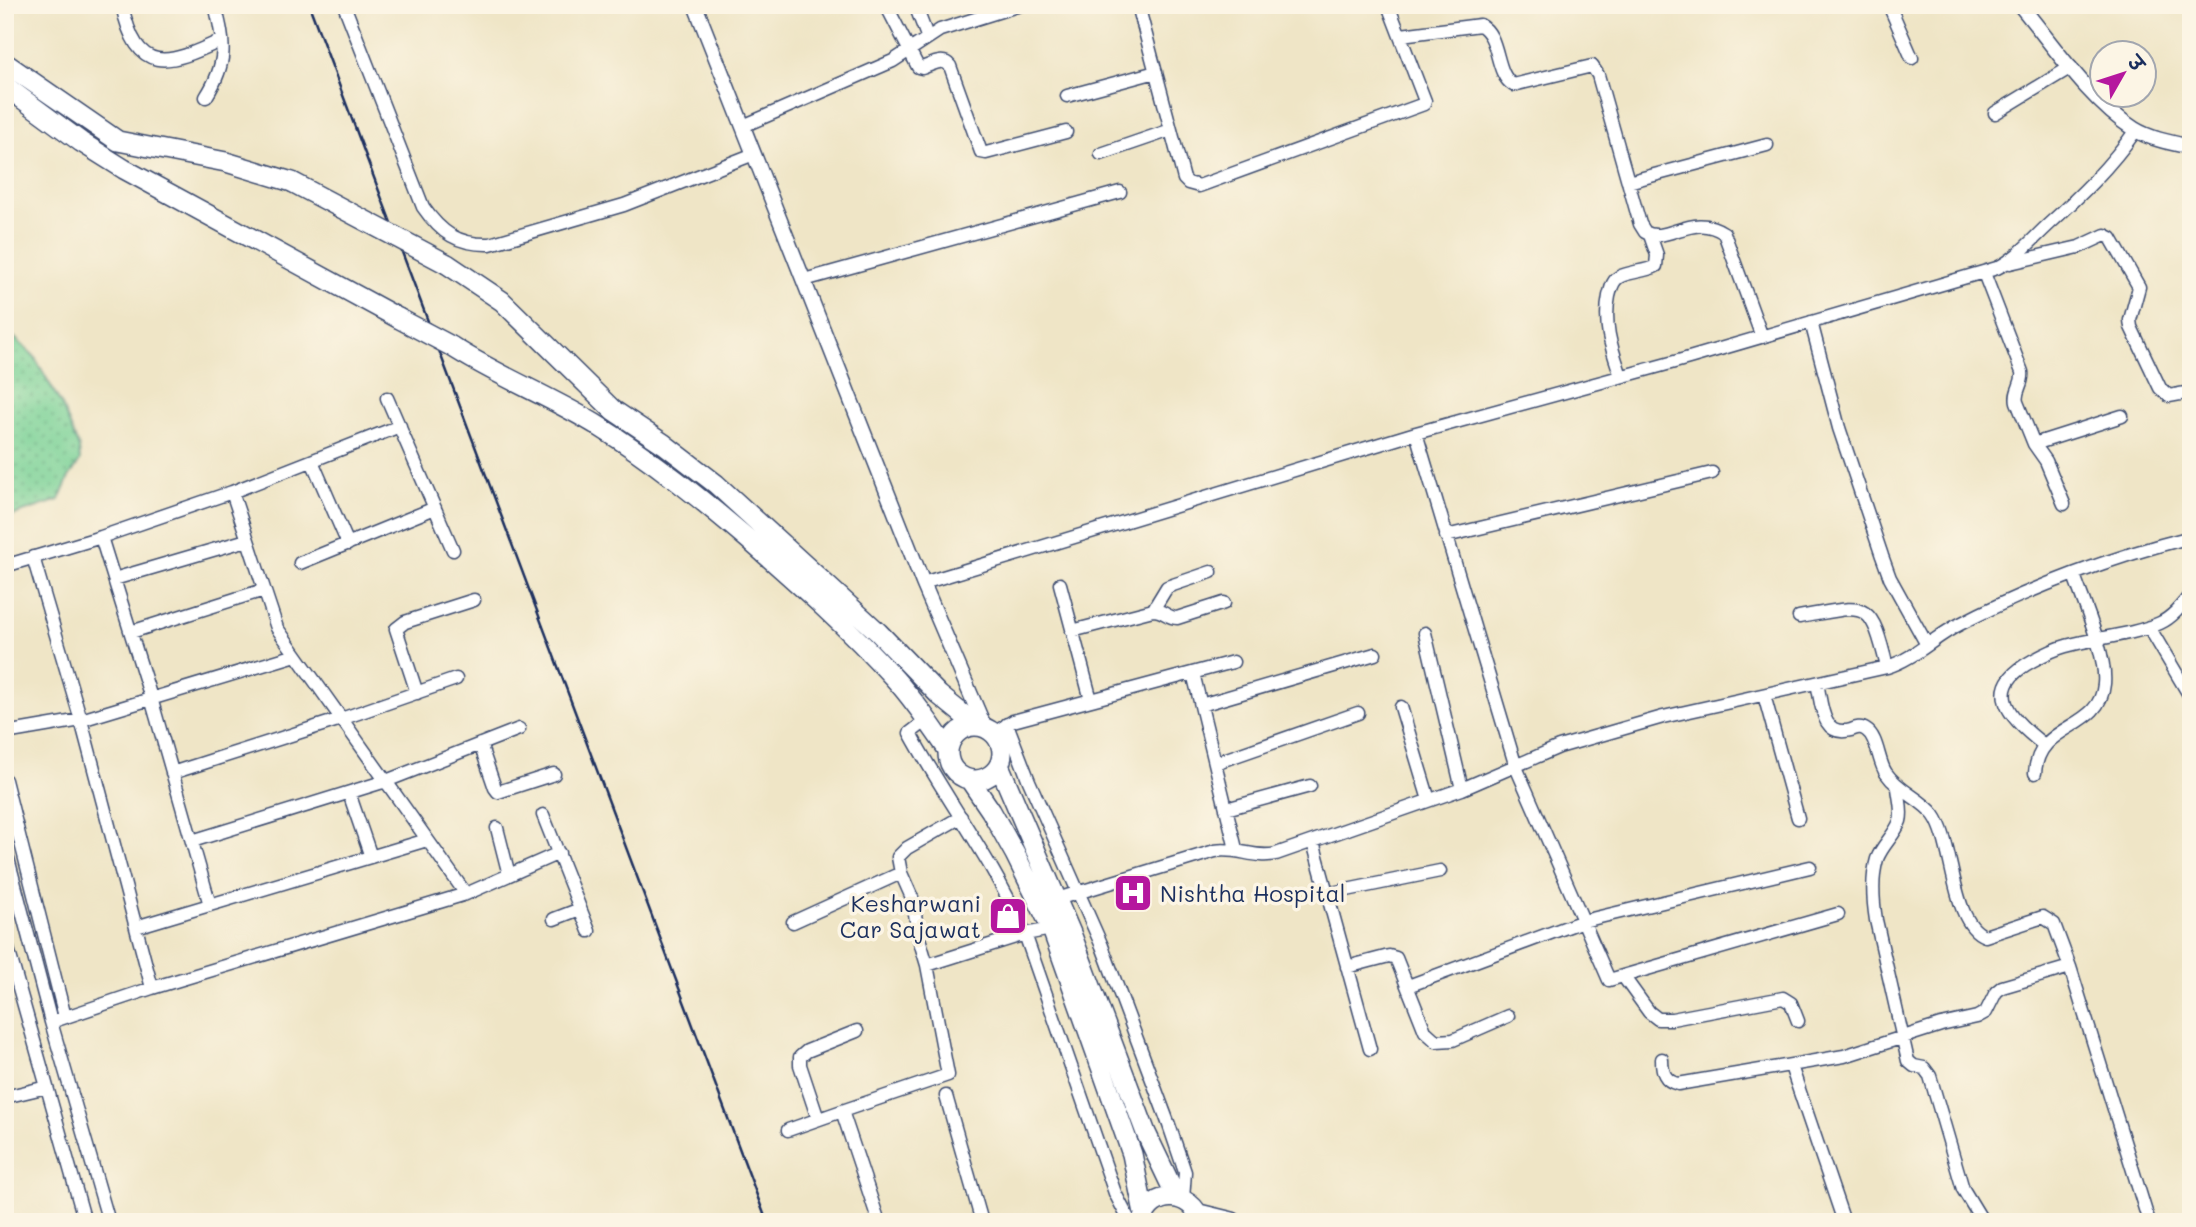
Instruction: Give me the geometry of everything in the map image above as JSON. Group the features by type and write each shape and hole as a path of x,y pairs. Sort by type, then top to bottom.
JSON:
{"highway":[{"path":"5,63 118,141 226,162 292,183 447,264 502,301 613,410 664,444 716,484 877,632 939,695 990,727 1000,741 1002,751 999,765 989,776 980,780 960,776 953,769 948,750 927,720 894,678 845,629 781,568 681,484 601,428 554,400 479,364 452,346 124,169 81,142 5,86"},
{"path":"948,750 957,732 966,727 990,727"},
{"path":"999,765 1057,899 1146,1133 1180,1198"},
{"path":"970,779 1015,854 1052,929 1132,1154 1139,1219"},
{"path":"1139,1219 1151,1204 1161,1198 1180,1198 1192,1205 1200,1218 1232,1222"}],"street":[{"path":"122,5 131,38 142,54 149,58 172,60 222,40"},
{"path":"206,97 222,67 222,40 215,5"},
{"path":"344,5 424,207 432,219 459,241 473,245 490,244 624,205 754,154"},
{"path":"695,5 922,583 990,727 1029,781 1102,946 1185,1172 1180,1198"},
{"path":"886,5 920,68 941,61 950,66 978,146 983,153 1066,132"},
{"path":"915,5 927,36"},
{"path":"743,126 893,61 927,36 940,30 1020,5"},
{"path":"1138,5 1184,179 1199,186 1420,107 1425,101 1388,5"},
{"path":"1889,5 1912,58"},
{"path":"2020,5 2102,103 2136,130 2191,147"},
{"path":"1401,35 1480,25 1488,31 1506,78 1513,85 1592,66 1598,75 1640,224 1650,235 1657,255 1656,265 1619,277 1612,285 1606,329 1621,376"},
{"path":"1994,113 2071,67"},
{"path":"1067,96 1156,72"},
{"path":"1101,153 1171,130"},
{"path":"2006,264 2090,187 2114,161 2136,130"},
{"path":"1628,182 1767,145"},
{"path":"804,280 1120,192"},
{"path":"1650,235 1697,224 1712,226 1724,233 1762,337"},
{"path":"922,583 1416,433 1762,337 1984,273 2006,264 2079,247 2105,235 2111,238 2138,287 2130,320 2131,327 2160,388 2169,396 2191,392"},
{"path":"1984,273 2019,360 2023,376 2016,396 2034,444 2046,461 2064,504"},
{"path":"1811,322 1839,428 1882,556 1926,643"},
{"path":"387,398 453,550"},
{"path":"2034,444 2122,416"},
{"path":"5,566 101,537 232,492 400,426"},
{"path":"1416,433 1516,767 1609,981 1838,914"},
{"path":"312,460 348,544"},
{"path":"1446,536 1712,473"},
{"path":"232,492 276,628 466,894"},
{"path":"300,564 435,508"},
{"path":"101,537 151,698 210,905"},
{"path":"1057,899 1079,890 1215,851 1236,849 1265,857 1462,789 1559,747 1663,718 1887,667 1909,659 1926,643 1970,618 2074,575 2191,537"},
{"path":"114,579 247,540"},
{"path":"33,557 81,720 152,988"},
{"path":"1153,610 1167,587 1212,572"},
{"path":"2035,773 2036,759 2044,744 2090,713 2099,702 2104,677 2096,640 2074,575"},
{"path":"1060,584 1091,700"},
{"path":"131,632 264,590"},
{"path":"2044,744 2021,728 2013,719 2004,700 2006,684 2015,672 2064,646 2149,627 2167,619 2191,594"},
{"path":"417,693 396,629 405,622 474,600"},
{"path":"1072,631 1153,610 1161,610 1170,617 1177,618 1224,603"},
{"path":"1799,617 1849,609 1858,609 1867,614 1877,628 1887,667"},
{"path":"2149,627 2191,698"},
{"path":"1426,633 1462,789"},
{"path":"1201,705 1375,654"},
{"path":"5,733 81,720 296,655"},
{"path":"990,727 1233,662"},
{"path":"1193,673 1236,849"},
{"path":"172,773 456,679"},
{"path":"1817,683 1827,725 1834,731 1841,732 1859,727 1867,730 1884,771 1898,788 1936,817 1953,879 1965,913 1975,930 1984,936 2043,917 2054,925 2070,967 2149,1222"},
{"path":"1764,695 1798,818"},
{"path":"1401,707 1429,800"},
{"path":"1215,763 1358,713"},
{"path":"927,720 910,733 1000,882 1025,934 1115,1193 1139,1219"},
{"path":"192,841 386,781 519,729"},
{"path":"481,744 497,792 502,793 554,774"},
{"path":"5,780 65,1017"},
{"path":"1226,809 1310,786"},
{"path":"1898,788 1900,821 1878,857 1873,901 1908,1060 1914,1066 1924,1068 1930,1076 1964,1189 1983,1222"},
{"path":"349,793 371,857"},
{"path":"543,815 589,931"},
{"path":"788,1130 948,1075 913,900 901,873 898,857 901,852 961,817"},
{"path":"497,828 509,875"},
{"path":"136,927 428,840"},
{"path":"1313,842 1370,1049"},
{"path":"5,847 51,1022 109,1222"},
{"path":"51,1022 152,988 466,894 559,853"},
{"path":"1408,986 1583,921 1810,867"},
{"path":"1327,894 1440,870"},
{"path":"793,922 901,873"},
{"path":"554,919 580,909"},
{"path":"927,965 1025,934 1052,929"},
{"path":"5,939 85,1222"},
{"path":"1347,967 1394,956 1425,1031 1436,1041 1453,1040 1508,1016"},
{"path":"1662,1059 1662,1070 1666,1078 1671,1083 1678,1084 1844,1056 1901,1036 1977,1017 1986,1012 1996,992 2002,987 2070,967"},
{"path":"1623,976 1658,1020 1672,1020 1783,998 1791,1003 1798,1021"},
{"path":"24,1006 46,1002"},
{"path":"818,1119 800,1065 800,1057 807,1051 857,1031"},
{"path":"1791,1066 1844,1222"},
{"path":"5,1097 47,1087"},
{"path":"946,1096 982,1222"},
{"path":"842,1111 878,1222"}],"green space":[{"path":"5,329 34,356 62,406 79,448 80,461 59,500 5,518"}],"railway":[{"path":"309,5 767,1222"}],"place":[{"name":"Nishtha Hospital","path":"1133,893"},
{"name":"Kesharwani Car Sajawat","path":"1008,916"}]}
